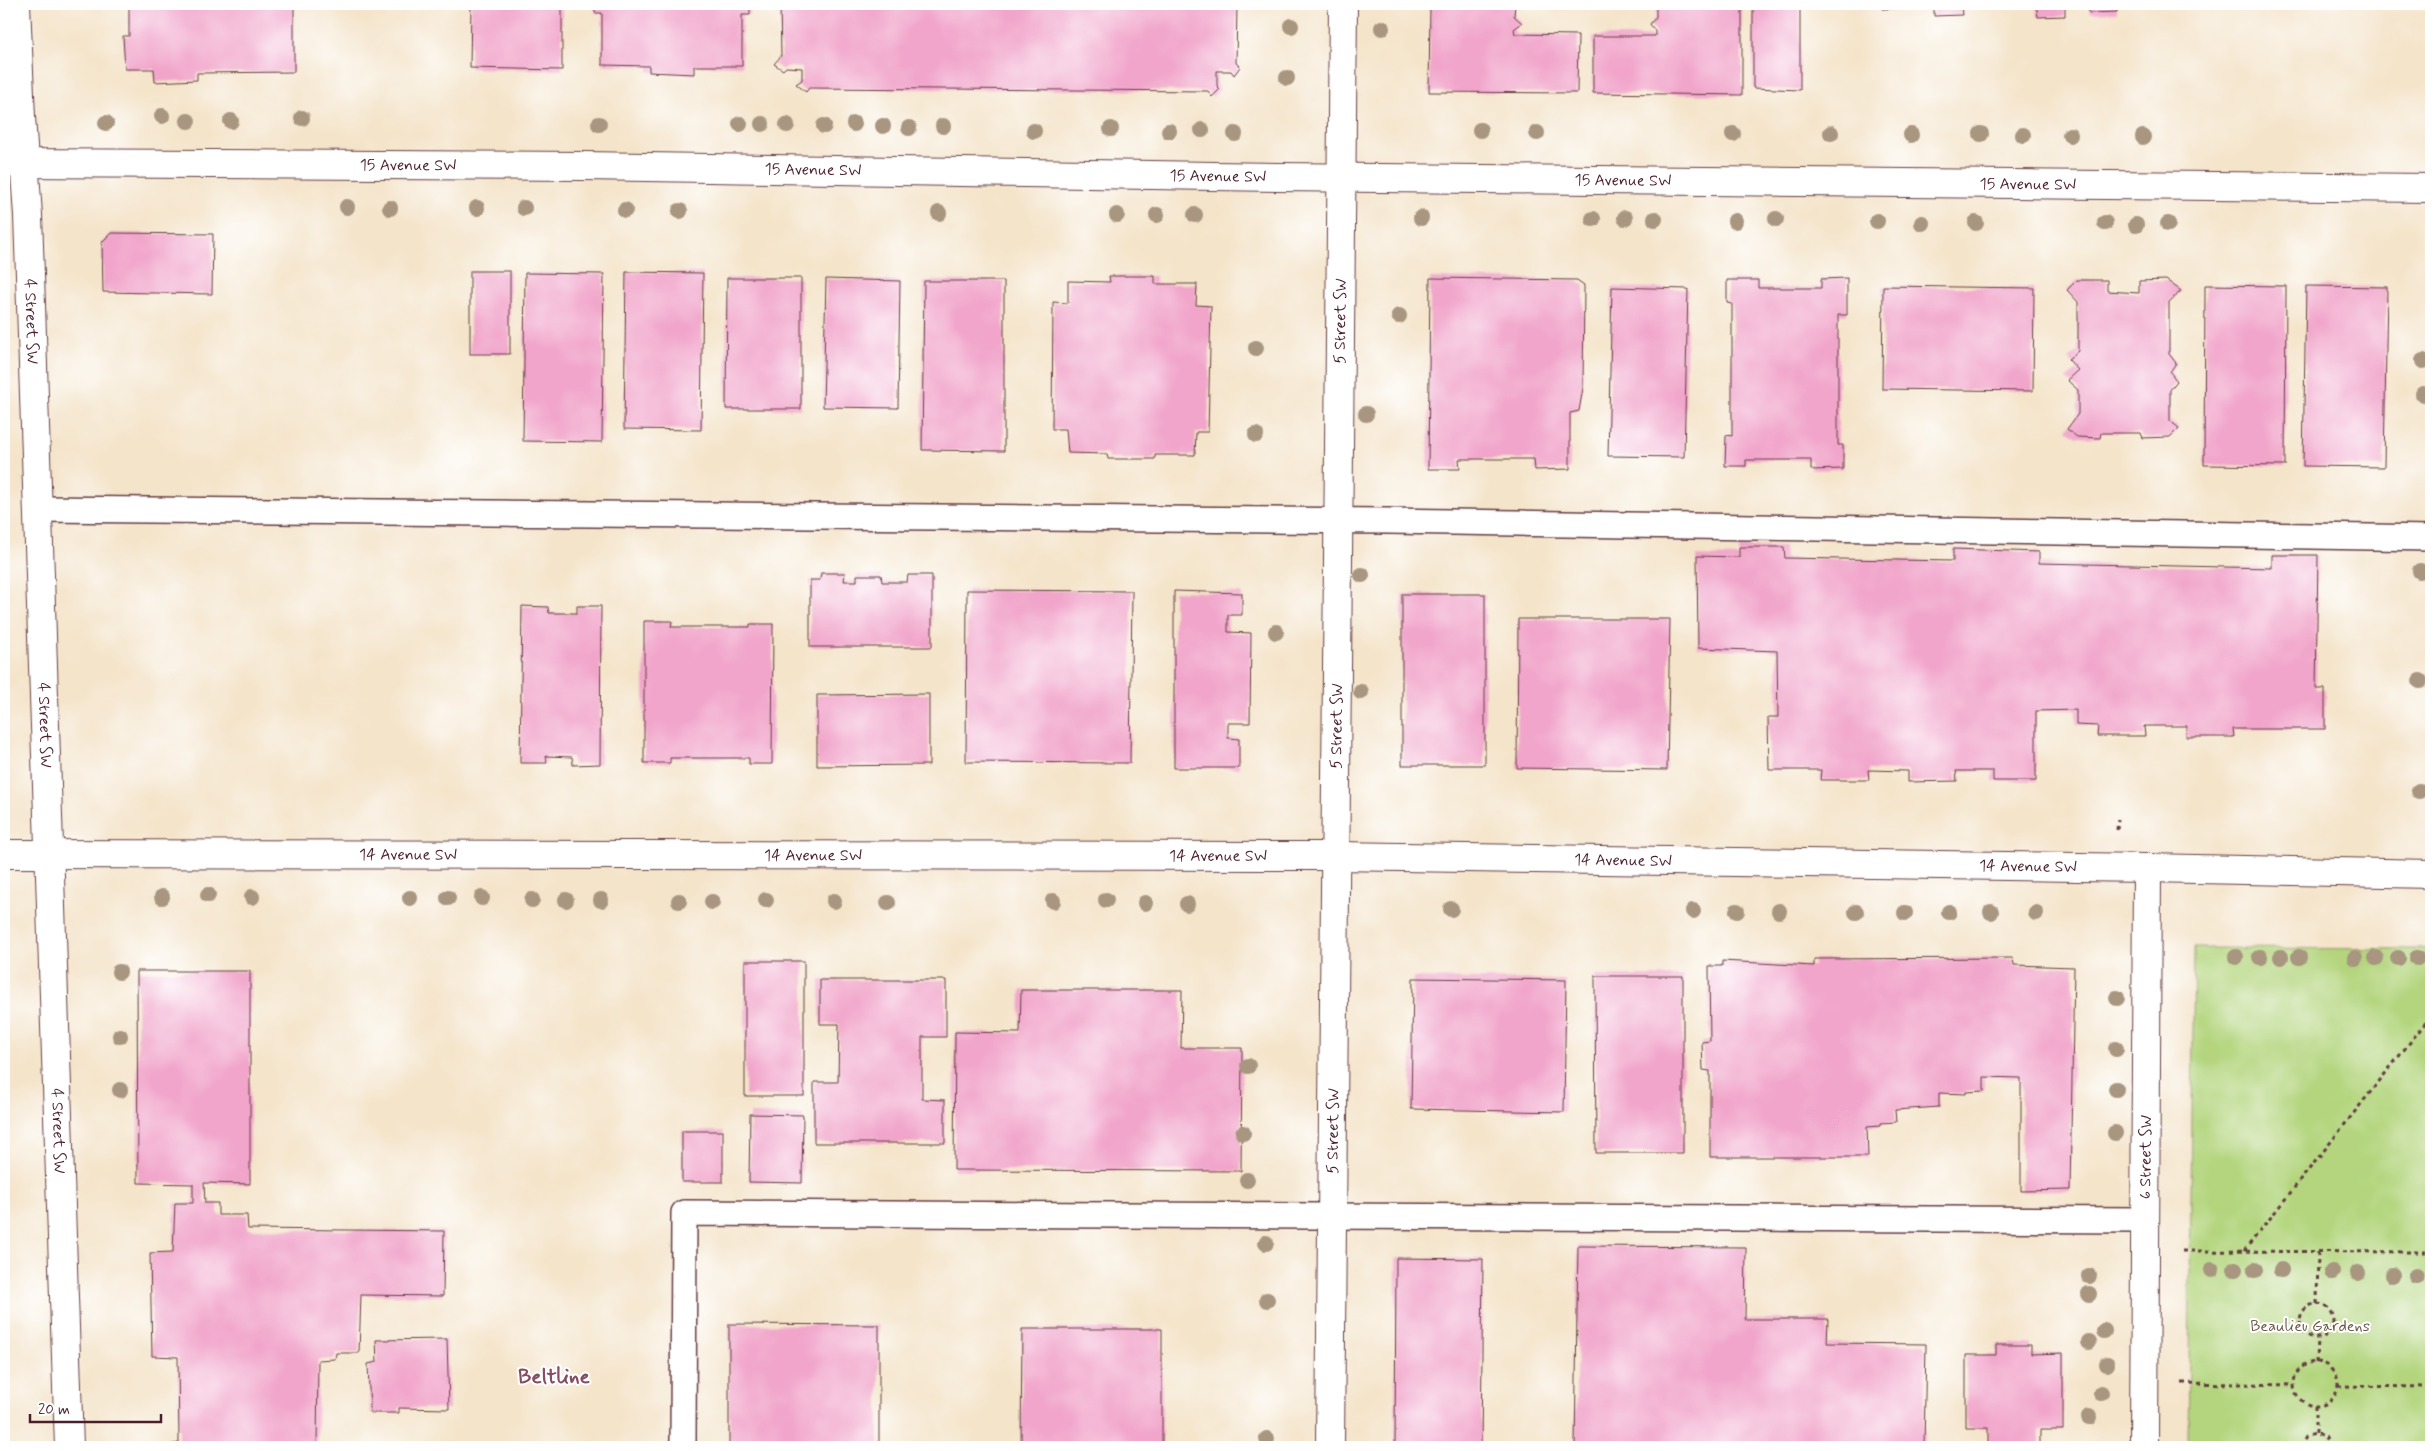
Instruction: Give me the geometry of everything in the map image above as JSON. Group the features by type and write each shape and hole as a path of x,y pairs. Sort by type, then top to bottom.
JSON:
{"street":[{"name":"4 Street SW","path":"16,4 14,162 28,215 69,1447"},
{"name":"5 Street SW","path":"1330,1447 1343,178 1343,4"},
{"name":"15 Avenue SW","path":"14,162 574,166 1343,178 2431,188"},
{"name":"14 Avenue SW","path":"4,854 1335,856 2431,874"},
{"name":"6 Street SW","path":"2144,1447 2147,868"}],"lane":[{"path":"38,509 1339,521 2431,538"},
{"path":"683,1447 684,1213 2145,1220"}],"path":[{"path":"2117,831 2118,820"},
{"path":"2244,1251 2431,1016"},
{"path":"2317,1304 2318,1251"},
{"path":"2176,1252 2431,1252"},
{"path":"2317,1304 2331,1311 2334,1321 2330,1331 2322,1337 2306,1333 2300,1323 2300,1317 2306,1307 2317,1304"},
{"path":"2316,1363 2317,1337"},
{"path":"2323,1363 2334,1372 2338,1386 2333,1398 2328,1402 2315,1406 2303,1402 2294,1385 2298,1372 2302,1367 2323,1363"},
{"path":"2181,1383 2294,1385"},
{"path":"2338,1386 2431,1387"},
{"path":"2315,1406 2315,1434"},
{"path":"2299,1447 2305,1437 2315,1434 2325,1438 2331,1447"}],"green space":[{"name":"Beaulieu Gardens","path":"2194,948 2431,949 2431,1447 2188,1447"}],"building":[{"path":"129,4 294,4 294,72 197,73 197,80 155,82 154,69 125,69 123,36 129,36"},
{"path":"471,4 562,4 562,70 470,68"},
{"path":"595,4 750,4 750,15 742,15 742,66 694,66 694,74 649,72 649,66 602,65 602,13 595,13"},
{"path":"780,4 1237,4 1236,63 1240,67 1234,75 1231,71 1217,71 1217,86 1220,89 1212,97 1208,91 809,88 806,92 796,84 802,80 802,68 786,67 783,70 774,64 781,56"},
{"path":"1430,4 1515,4 1514,16 1522,23 1514,29 1515,34 1578,35 1577,93 1429,92"},
{"path":"1656,4 1742,4 1742,95 1593,93 1593,36 1655,36 1655,31 1650,24 1656,17"},
{"path":"1753,4 1800,4 1800,90 1753,88"},
{"path":"1882,4 1909,4 1909,8 1882,9"},
{"path":"1934,4 1961,4 1962,15 1934,16"},
{"path":"2036,4 2079,4 2079,6 2065,6 2065,16 2038,17"},
{"path":"2089,4 2117,4 2117,12 2089,13"},
{"path":"111,233 213,234 212,294 103,292 102,242"},
{"path":"470,271 510,271 510,354 470,354"},
{"path":"626,272 703,273 701,430 624,429"},
{"path":"525,273 604,274 602,442 523,441"},
{"path":"1109,276 1155,276 1155,284 1197,284 1196,305 1211,306 1208,432 1196,432 1195,455 1155,455 1155,459 1108,459 1107,454 1068,453 1066,429 1052,429 1053,302 1068,303 1068,281 1110,282"},
{"path":"727,278 801,278 801,409 726,409"},
{"path":"1430,278 1577,280 1584,285 1583,388 1579,411 1570,413 1570,469 1535,470 1534,459 1459,459 1460,469 1428,469"},
{"path":"1847,278 1847,315 1838,315 1838,445 1843,445 1843,469 1811,470 1811,460 1746,460 1746,466 1725,466 1726,435 1732,436 1732,304 1727,303 1727,280 1758,280 1758,288 1821,288 1821,279"},
{"path":"826,279 900,281 898,408 823,407"},
{"path":"2077,280 2107,280 2107,291 2139,293 2139,281 2166,280 2181,291 2169,302 2169,354 2176,363 2170,372 2177,381 2170,390 2170,421 2179,428 2170,437 2142,438 2140,433 2101,433 2100,438 2077,437 2067,429 2078,414 2078,390 2067,380 2078,370 2068,359 2078,351 2078,302 2067,290"},
{"path":"924,281 1004,281 1004,451 922,450"},
{"path":"2205,285 2286,286 2285,466 2204,465"},
{"path":"1883,286 2034,288 2033,391 1882,389"},
{"path":"2306,286 2387,287 2384,467 2303,466"},
{"path":"1612,287 1688,289 1684,457 1608,456"},
{"path":"1739,547 1784,547 1785,558 1953,561 1953,549 2039,552 2039,563 2272,568 2272,555 2318,555 2316,689 2325,689 2325,729 2233,729 2234,737 2186,737 2187,726 2144,726 2145,736 2097,736 2098,726 2076,725 2076,710 2036,711 2036,781 1993,781 1993,771 1956,771 1957,781 1908,782 1908,771 1868,770 1869,780 1820,780 1821,770 1769,770 1768,717 1778,717 1777,651 1698,648 1697,556 1739,557"},
{"path":"821,573 845,573 844,581 857,581 857,575 881,575 882,582 907,582 908,575 932,575 932,647 810,647 810,580 820,580"},
{"path":"967,590 1132,591 1130,763 966,762"},
{"path":"1174,591 1242,593 1242,615 1228,615 1228,632 1251,633 1250,723 1228,723 1228,738 1239,739 1239,768 1174,768"},
{"path":"1402,594 1485,594 1485,765 1402,765"},
{"path":"522,606 548,607 549,613 577,613 577,606 601,606 600,764 573,765 572,757 546,756 547,763 520,763"},
{"path":"1518,619 1670,619 1667,770 1517,768"},
{"path":"644,621 672,621 671,627 750,627 750,624 773,624 772,764 749,764 749,758 670,758 670,763 644,763"},
{"path":"929,694 929,765 817,766 817,695"},
{"path":"2013,958 2014,965 2074,967 2070,1190 2021,1191 2021,1078 1984,1077 1984,1091 1966,1092 1966,1094 1939,1093 1939,1107 1895,1110 1896,1122 1880,1123 1880,1126 1867,1127 1868,1157 1710,1157 1710,1071 1703,1070 1702,1042 1710,1041 1709,966 1722,966 1722,961 1814,966 1814,959"},
{"path":"745,961 804,961 804,1096 745,1096"},
{"path":"137,971 250,971 250,1184 204,1183 205,1203 218,1203 218,1215 247,1215 248,1229 444,1231 443,1296 361,1295 359,1353 336,1353 335,1359 318,1360 317,1447 167,1447 167,1445 179,1443 178,1357 152,1356 150,1253 173,1252 175,1203 193,1203 193,1184 138,1183"},
{"path":"1595,976 1683,976 1683,1153 1596,1153"},
{"path":"1413,978 1566,980 1564,1112 1411,1109"},
{"path":"820,980 946,980 946,1037 922,1037 922,1099 945,1100 945,1143 814,1143 814,1082 838,1082 839,1024 820,1024"},
{"path":"1021,990 1182,990 1181,1048 1242,1048 1241,1171 954,1170 955,1032 1020,1033"},
{"path":"750,1114 803,1115 802,1183 749,1182"},
{"path":"682,1131 723,1131 723,1182 682,1182"},
{"path":"1578,1246 1746,1247 1745,1319 1828,1319 1827,1343 1926,1344 1924,1447 1575,1447"},
{"path":"1396,1258 1483,1259 1481,1447 1395,1447"},
{"path":"729,1324 879,1325 879,1447 729,1447"},
{"path":"1022,1329 1162,1329 1162,1447 1021,1447"},
{"path":"447,1339 449,1409 399,1408 399,1413 370,1413 368,1364 377,1362 376,1340"},
{"path":"1996,1345 2031,1345 2031,1354 2063,1353 2063,1430 2040,1430 2040,1447 1988,1447 1988,1428 1966,1428 1966,1355 1996,1355"}],"district":[{"name":"Beltline","path":"554,1377"}]}
